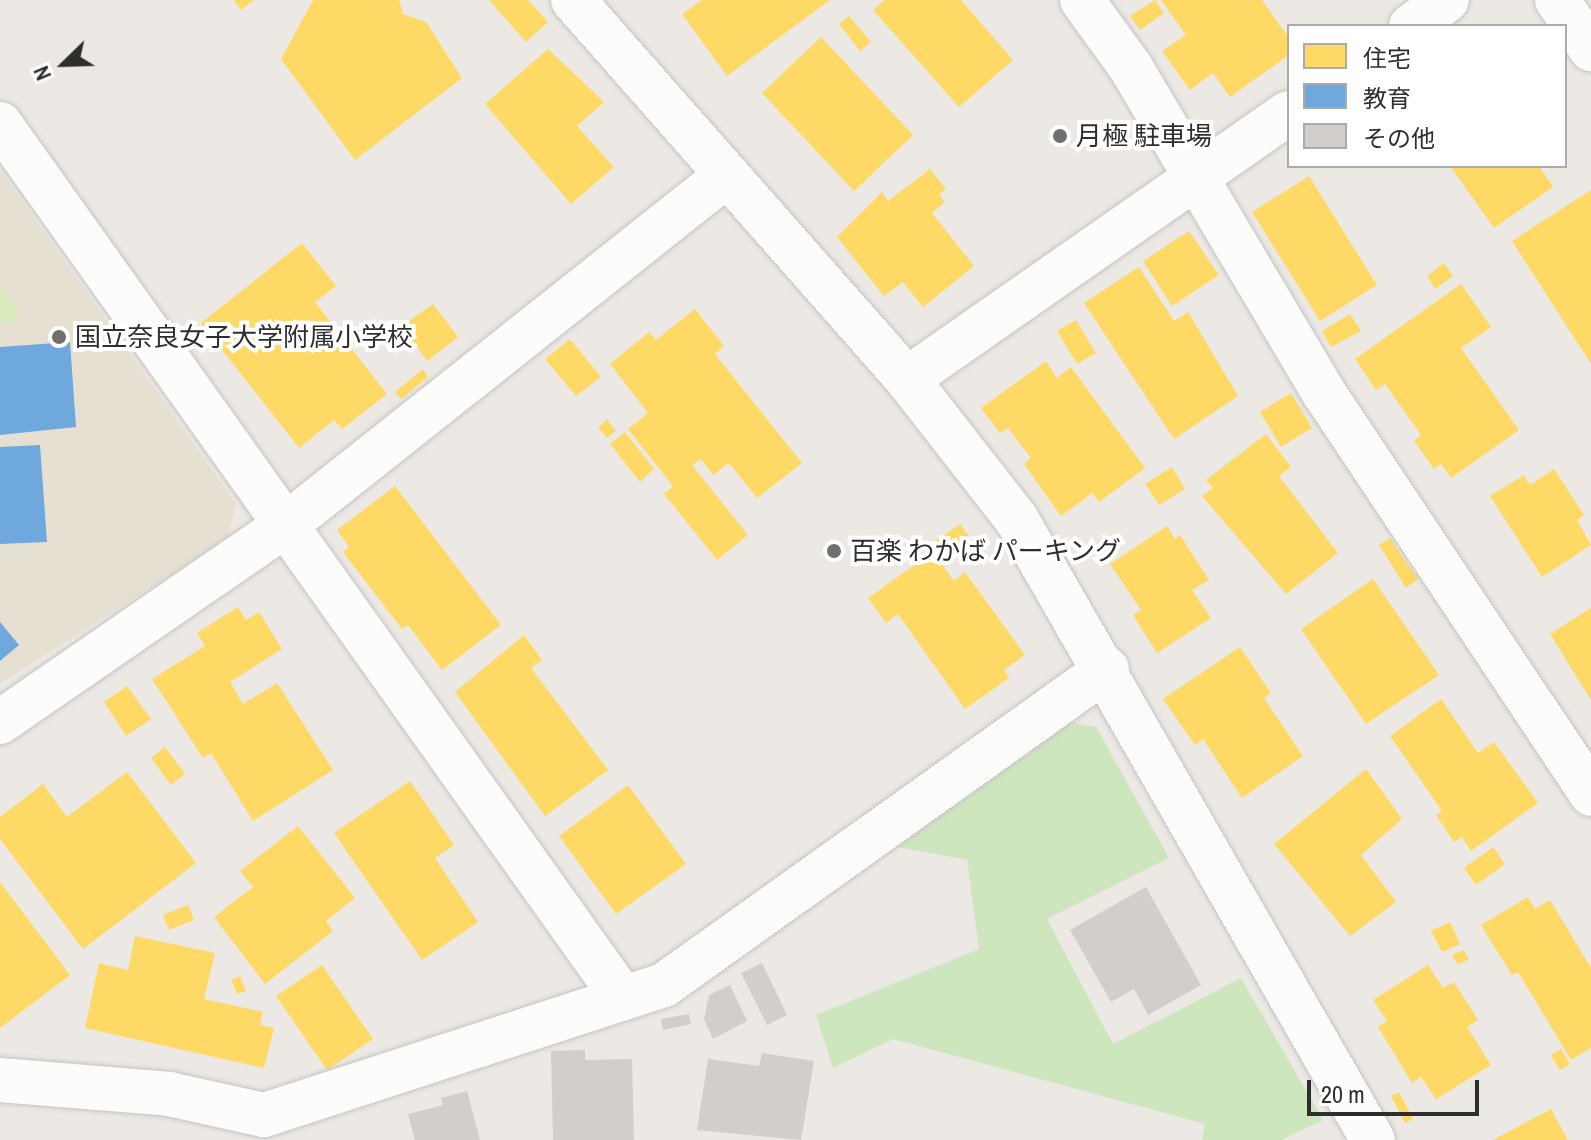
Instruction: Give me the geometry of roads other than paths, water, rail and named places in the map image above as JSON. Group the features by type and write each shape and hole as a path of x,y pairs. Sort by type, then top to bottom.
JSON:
{"street":[{"path":"573,0 907,379 1017,520 1107,669 1373,1140"},
{"path":"1082,0 1131,68 1324,393 1591,794"},
{"path":"1414,24 1447,0"},
{"path":"1557,0 1591,49"},
{"path":"907,379 1287,114"},
{"path":"0,124 622,997"},
{"path":"0,722 287,524 727,175"},
{"path":"0,1080 169,1094 264,1115 664,985 1107,669"}],"place":[{"name":"月極 駐車場","path":"1060,136"},
{"name":"国立奈良女子大学附属小学校","path":"59,337"},
{"name":"百楽 わかば パーキング","path":"834,551"}]}
